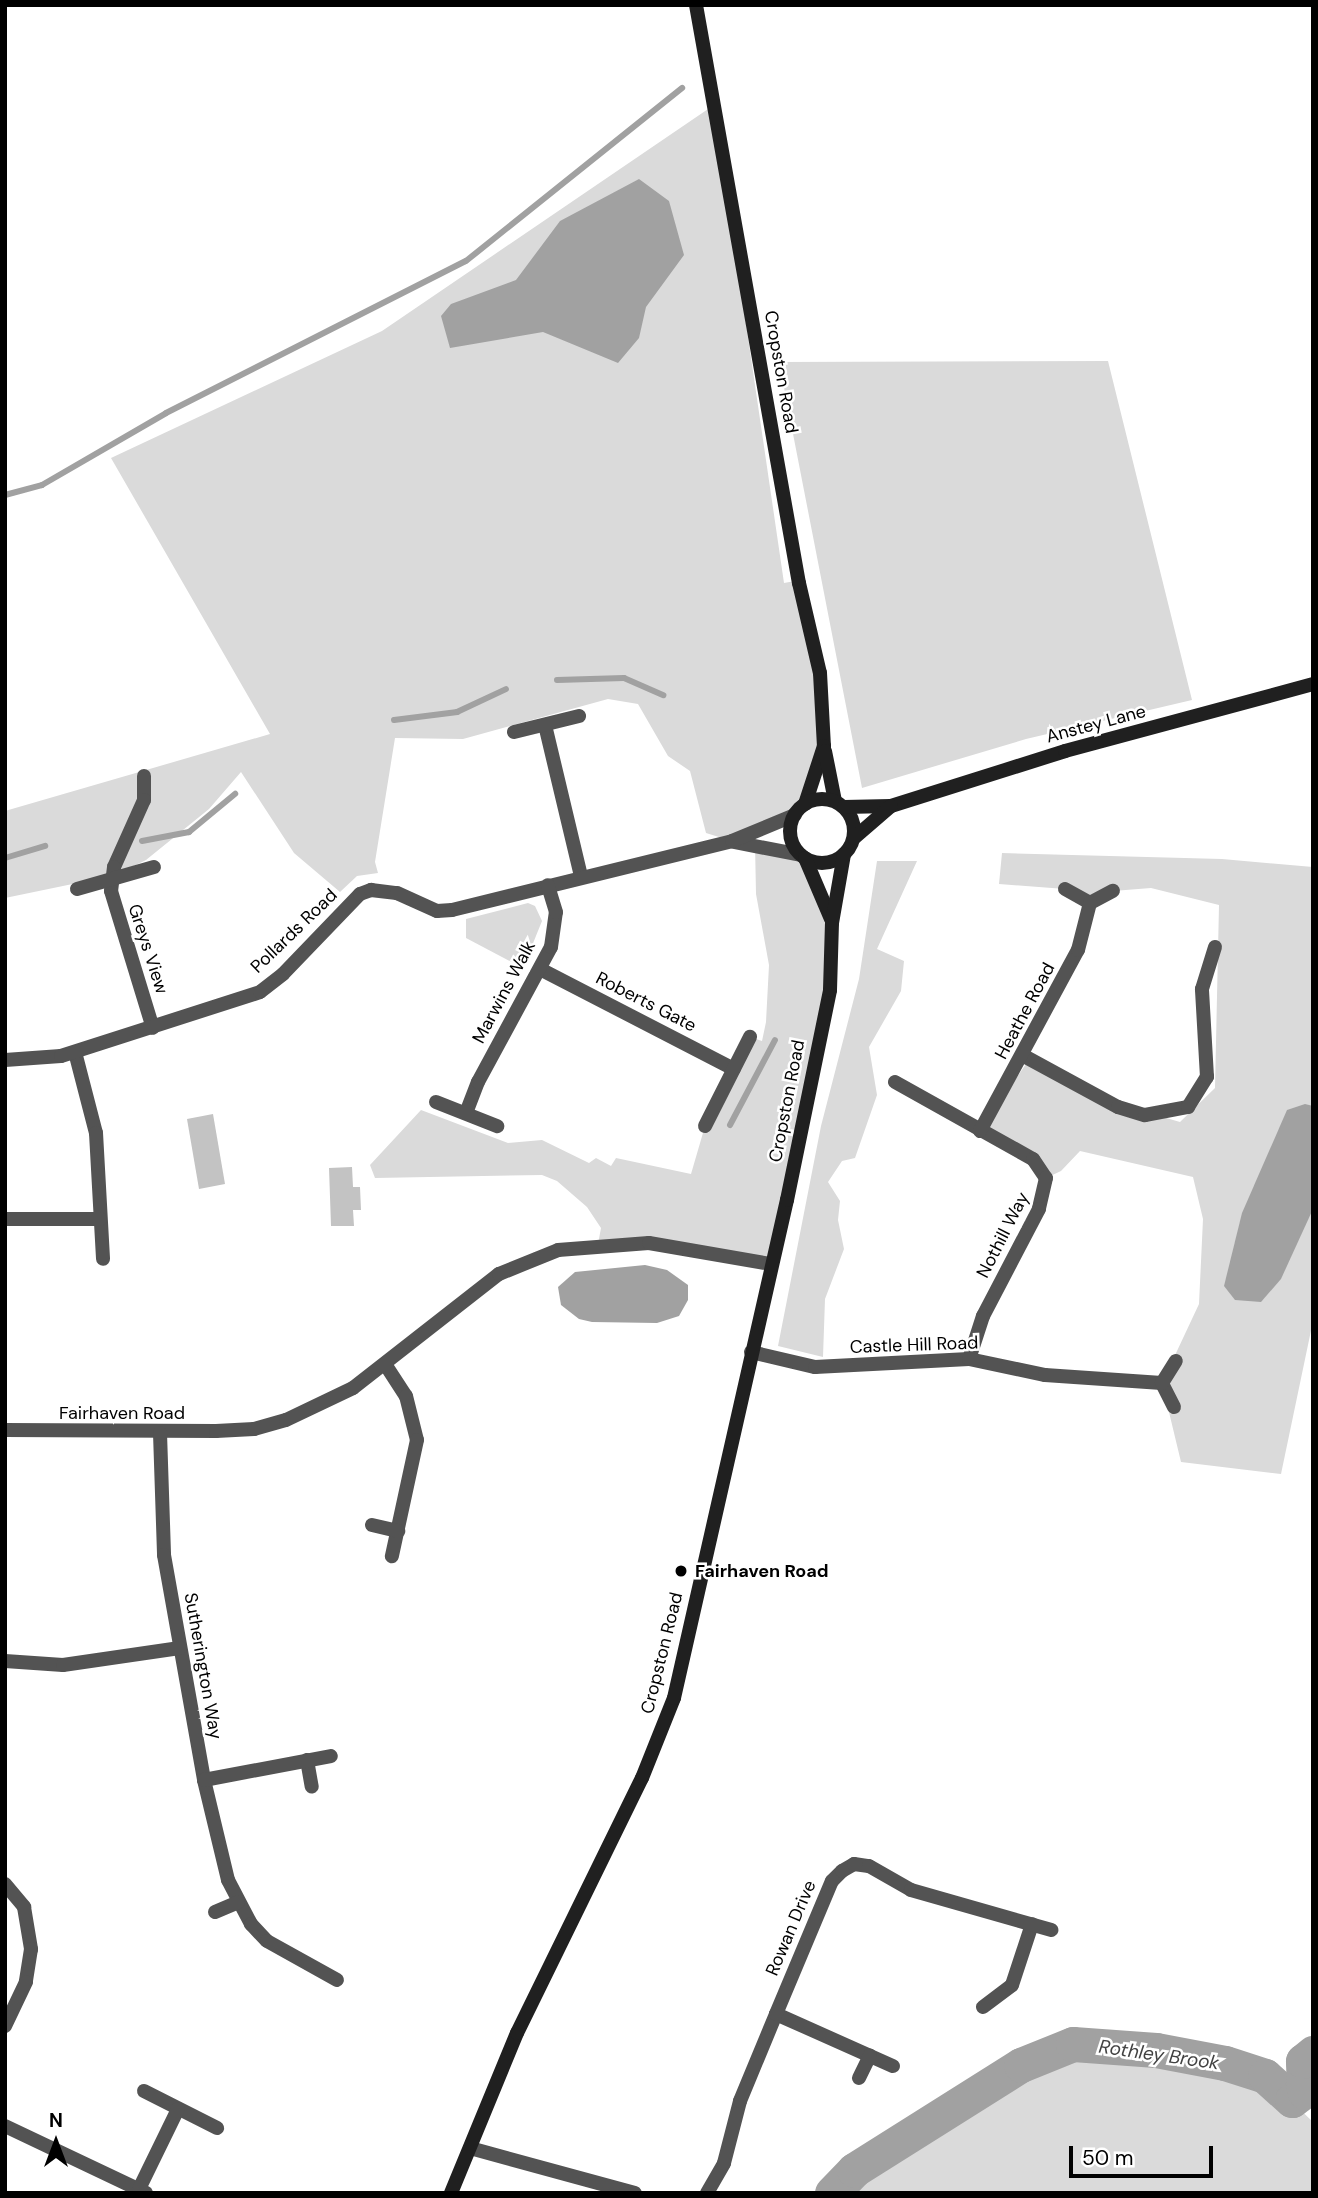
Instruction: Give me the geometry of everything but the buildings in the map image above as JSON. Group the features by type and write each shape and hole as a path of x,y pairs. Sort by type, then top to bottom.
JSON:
{"street":[{"name":"Cropston Road","path":"451,2193 517,2033 642,1778 674,1699 830,990 832,923 844,854 854,838 854,826 840,804 824,746 820,673 799,583 696,5"},
{"name":"Anstey Lane","path":"840,804 891,806 1065,751 1313,684"},
{"path":"514,732 579,716"},
{"path":"545,725 581,876"},
{"name":"Cropston Road","path":"824,746 791,836 803,856 832,923"},
{"path":"111,881 144,800 144,776"},
{"path":"800,809 840,804"},
{"name":"Anstey Lane","path":"854,838 891,806"},
{"name":"Pollards Road","path":"5,1060 40,1061 75,1052 260,992 283,974 360,894 371,890 397,893 437,911 732,841 800,809"},
{"name":"Pollards Road","path":"732,841 803,856"},
{"path":"803,856 825,863 844,854"},
{"path":"76,889 153,867"},
{"name":"Greys View","path":"111,881 116,916 153,1028"},
{"name":"Marwins Walk","path":"466,1113 478,1082 540,969 556,929 548,885"},
{"path":"1065,889 1090,903 1113,891"},
{"name":"Heathe Road","path":"980,1131 1024,1056 1078,950 1090,903"},
{"path":"1024,1056 1093,1094 1145,1115 1173,1113 1197,1098 1207,1077 1202,989 1215,947"},
{"name":"Roberts Gate","path":"540,969 734,1069"},
{"path":"705,1126 750,1037"},
{"path":"75,1052 96,1133 103,1259"},
{"name":"Nothill Way","path":"895,1082 1033,1159 1046,1178 1046,1192 983,1316 969,1359"},
{"path":"436,1102 497,1126"},
{"path":"5,1219 100,1219"},
{"name":"Fairhaven Road","path":"5,1430 160,1433 254,1429 286,1420 353,1388 473,1290 499,1274 558,1250 649,1243 771,1264"},
{"name":"Castle Hill Road","path":"751,1352 815,1367 969,1359 1045,1375 1162,1383"},
{"path":"1174,1407 1162,1383 1176,1361"},
{"path":"385,1364 406,1395 417,1440 392,1556"},
{"name":"Sutherington Way","path":"160,1433 164,1555 204,1780 221,1857 238,1902 267,1941 337,1980"},
{"path":"372,1525 398,1531"},
{"path":"5,1661 63,1665 180,1648"},
{"path":"204,1780 331,1756"},
{"path":"307,1760 312,1787"},
{"name":"Rowan Drive","path":"707,2193 724,2163 740,2101 832,1881 854,1864 869,1866 911,1890 1051,1930"},
{"path":"5,1884 24,1907 31,1949 26,1982 5,2026"},
{"path":"215,1912 238,1902"},
{"path":"983,2007 1012,1985 1032,1924"},
{"path":"776,2014 893,2066"},
{"path":"859,2078 870,2055"},
{"path":"144,2091 217,2127"},
{"path":"5,2126 142,2191 178,2109"},
{"path":"470,2148 635,2193"}],"shaded area":[{"path":"714,105 784,583 795,581 824,720 805,804 732,841 706,833 690,771 668,756 638,704 608,699 463,739 395,738 375,862 378,873 357,876 340,892 294,853 241,772 209,809 146,860 116,875 5,898 5,811 270,734 111,458 382,331"},
{"path":"639,179 669,201 684,255 646,307 639,338 618,363 543,332 450,348 441,316 451,304 516,280 560,221"},
{"path":"1108,361 1192,700 1026,739 862,788 779,362"},
{"path":"755,844 801,855 824,896 834,959 771,1264 598,1244 601,1228 587,1207 557,1181 542,1175 375,1178 370,1165 421,1110 508,1143 542,1140 589,1163 596,1158 611,1166 616,1158 691,1174 705,1126 750,1037 762,1041 766,1022 769,965 756,894"},
{"path":"1002,853 1222,859 1313,867 1313,1321 1281,1474 1181,1462 1162,1383 1199,1304 1203,1219 1193,1177 1080,1151 1061,1171 1046,1178 983,1126 1026,1064 1101,1099 1180,1122 1215,1088 1219,905 1151,888 1113,891 1090,903 1065,889 999,884"},
{"path":"877,861 917,861 877,949 904,961 901,991 869,1047 877,1095 855,1158 842,1161 828,1182 840,1201 838,1220 844,1249 825,1299 823,1357 778,1346 821,1126 859,979"},
{"path":"528,903 535,906 542,921 523,968 466,938 466,919"},
{"path":"1305,1104 1313,1106 1313,1209 1281,1279 1261,1302 1235,1300 1224,1286 1242,1213 1287,1110"},
{"path":"645,1265 667,1270 688,1285 688,1300 679,1316 657,1323 592,1322 579,1319 561,1305 558,1287 575,1272"},
{"path":"1073,2044 1225,2063 1287,2097 1313,2122 1313,2193 845,2193 857,2175 882,2158 912,2148"}],"waterway":[{"path":"5,495 42,485 166,413 466,261 682,88"},
{"path":"557,680 624,678 663,695"},
{"path":"394,720 457,712 506,689"},
{"path":"142,841 189,832 235,794"},
{"path":"5,858 45,846"},
{"path":"730,1125 775,1040"},
{"name":"Rothley Brook","path":"832,2193 854,2170 1021,2065 1073,2044 1156,2050 1225,2063 1265,2076 1292,2100 1304,2091 1303,2061 1313,2053"}],"place":[{"name":"Fairhaven Road","path":"681,1571"}]}
